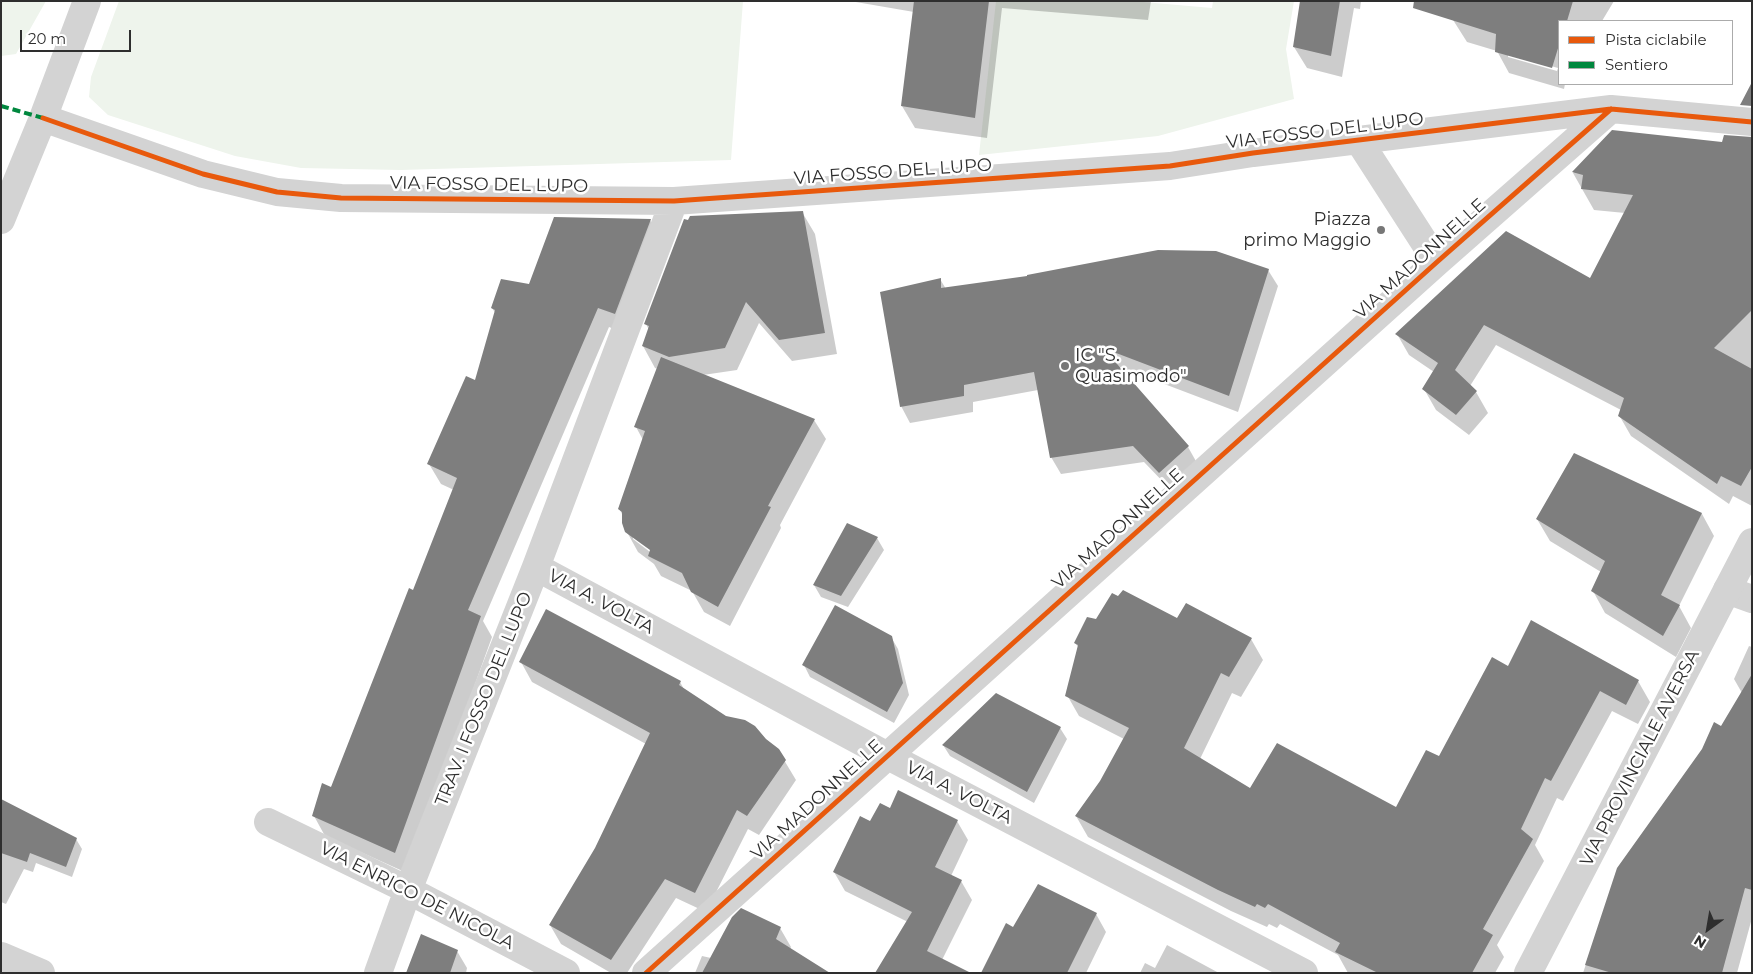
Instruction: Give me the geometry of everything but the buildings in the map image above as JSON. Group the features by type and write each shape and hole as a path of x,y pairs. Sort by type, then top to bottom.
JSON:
{"street":[{"path":"1,220 43,118 87,1"},
{"name":"VIA FOSSO DEL LUPO","path":"43,118 204,174 278,192 341,198 674,201 1170,166 1253,153 1611,109 1752,122"},
{"name":"VIA MADONNELLE","path":"646,973 886,755 1437,262 1611,109"},
{"path":"1359,141 1437,262"},
{"name":"TRAV. I FOSSO DEL LUPO","path":"378,973 408,890 536,567 674,201"},
{"name":"VIA PROVINCIALE AVERSA","path":"1528,973 1739,594 1752,542"},
{"name":"VIA A. VOLTA","path":"536,567 886,755 1304,973"},
{"name":"VIA ENRICO DE NICOLA","path":"268,822 408,890 566,973"},
{"path":"1,956 41,973"}],"shaded area":[{"path":"1,1 46,1 16,54 1,56"},
{"path":"119,1 743,1 731,160 401,170 301,168 235,156 108,115 89,97 91,77"},
{"path":"996,1 1132,1 1212,8 1213,1 1294,1 1286,49 1294,99 1158,136 979,155"}],"marked path":[{"path":"1,106 43,118"}],"cycle path":[{"path":"43,118 203,174 277,192 341,198 674,201 1170,166 1253,153 1611,109 1752,122"},
{"path":"646,973 1437,262 1611,109"}],"place":[{"name":"Piazza primo Maggio","path":"1381,230"},
{"name":"IC \"S. Quasimodo\"","path":"1065,366"}]}
